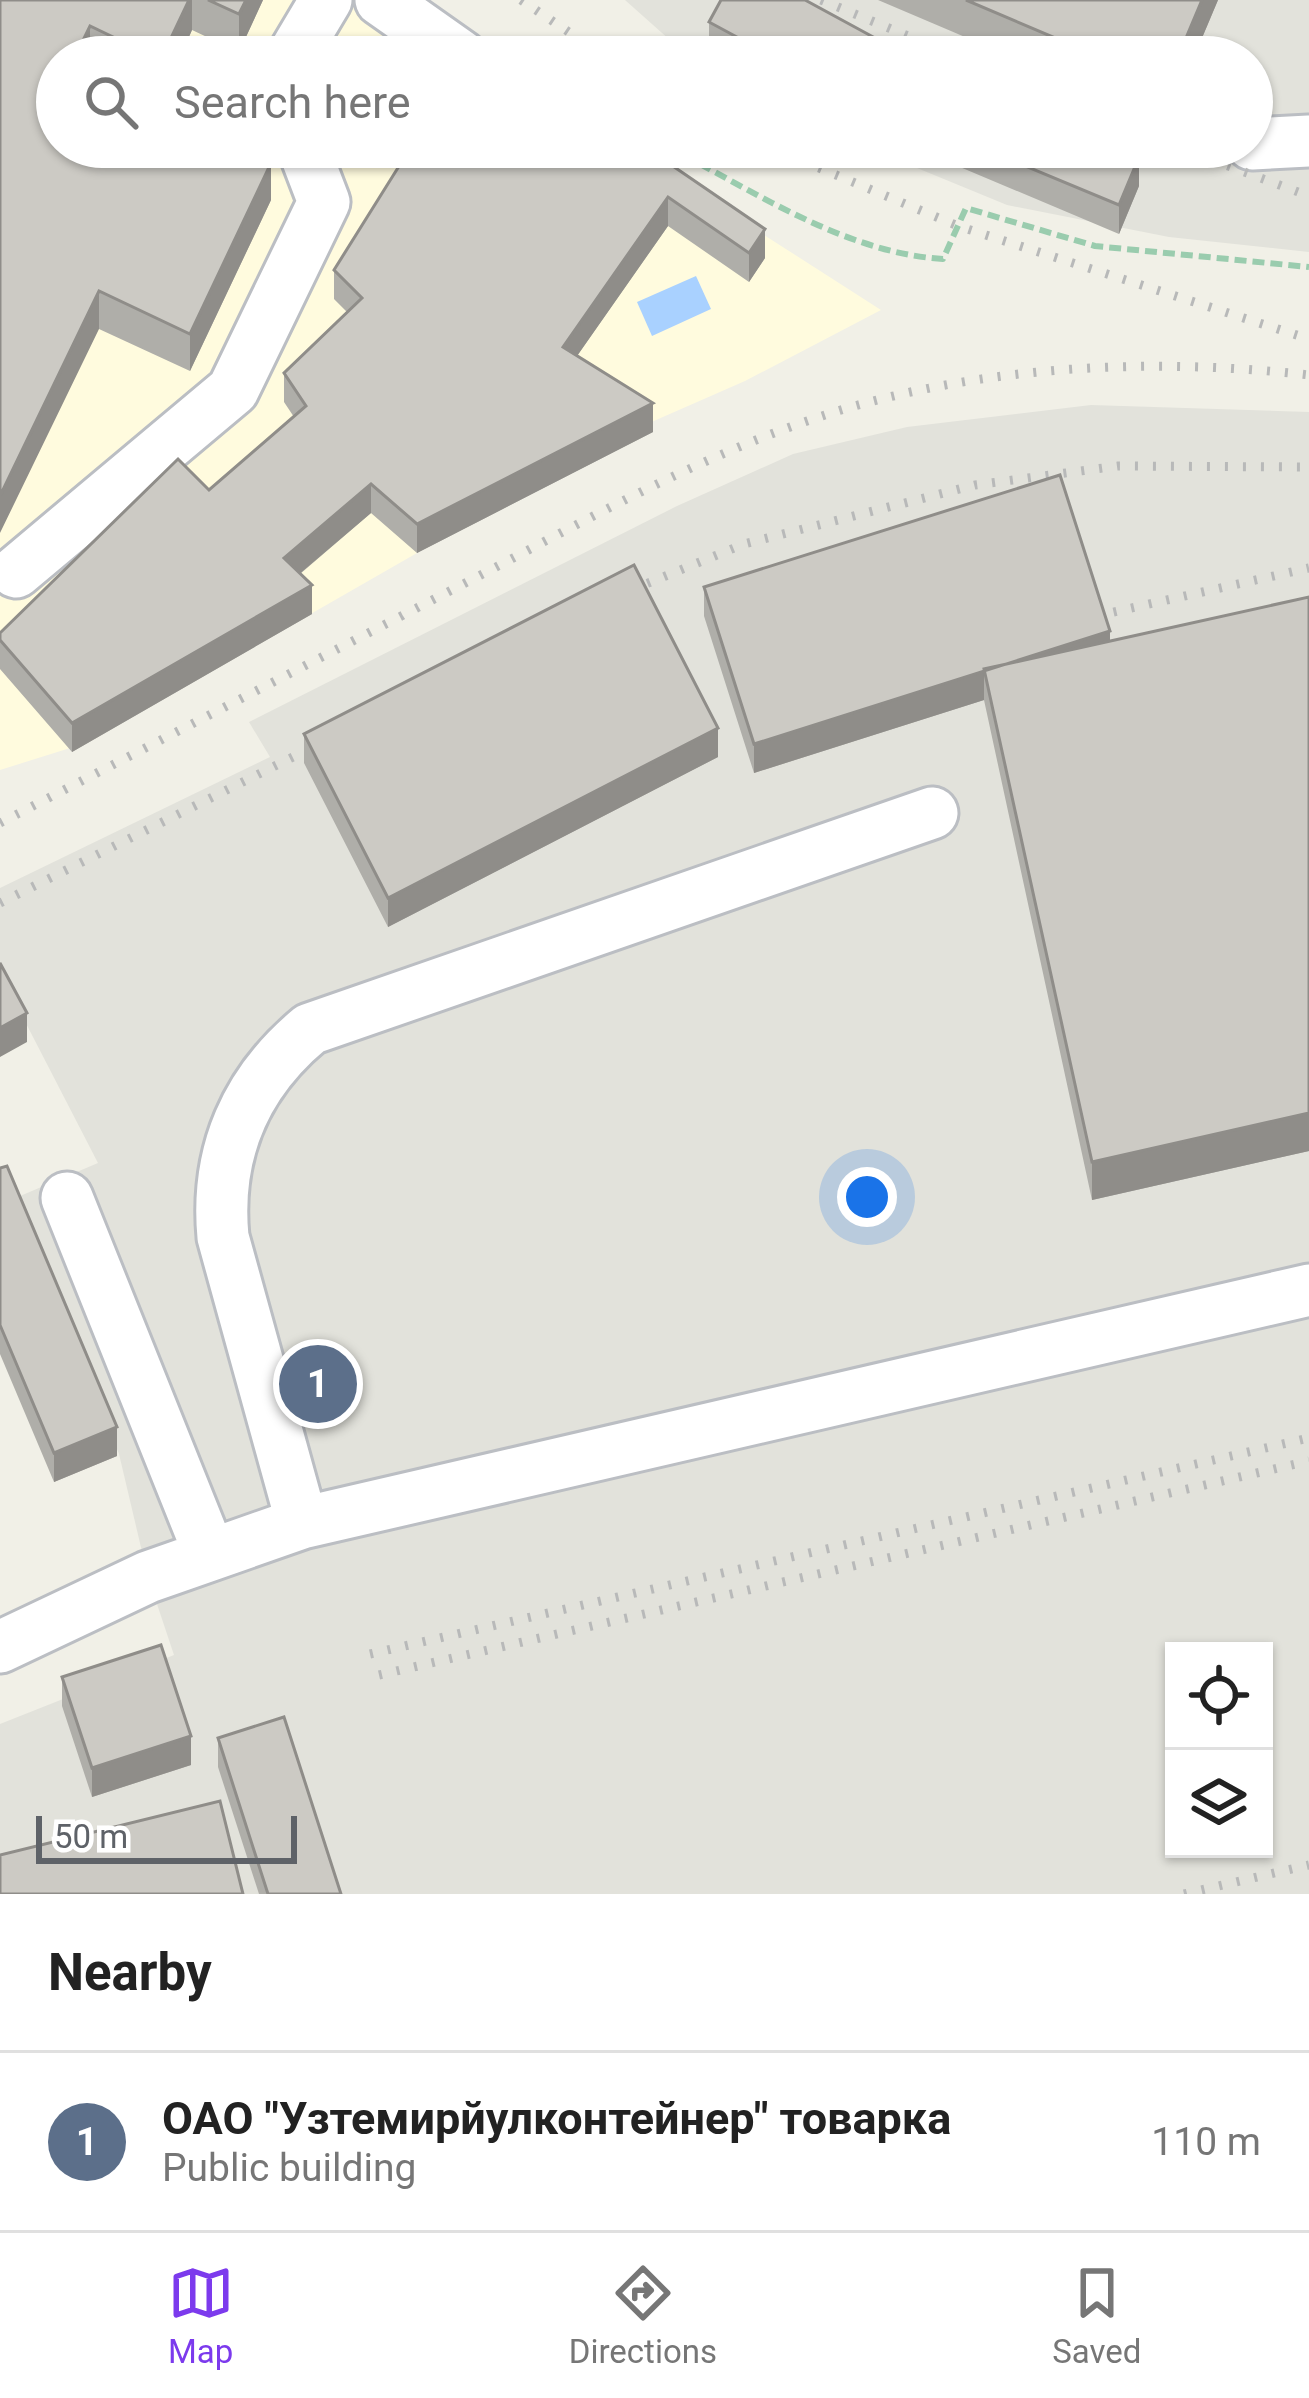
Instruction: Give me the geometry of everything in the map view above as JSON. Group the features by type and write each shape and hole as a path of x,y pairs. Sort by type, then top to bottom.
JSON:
{"lane":[{"path":"305,36 326,0"},
{"path":"381,0 432,36"},
{"path":"1273,143 1309,141"},
{"path":"16,572 233,390 325,202 311,168"},
{"path":"302,1523 220,1208 228,1152 265,1072 310,1029 932,813"},
{"path":"67,1198 210,1555"},
{"path":"0,1647 148,1577 302,1523 1309,1289"}],"path":[{"path":"709,168 833,232 906,257 943,259 966,208 1095,246 1309,267"}],"shaded area":[{"path":"0,0 420,0 467,36 36,36 36,168 660,168 881,310 745,381 517,481 417,553 86,743 0,770"},
{"path":"625,0 1309,0 1309,252 1169,237 1007,205 917,168 1273,168 1273,36 665,36"},
{"path":"1091,405 1309,412 1309,1894 0,1894 0,1724 174,1655 148,1577 119,1454 13,1199 98,1163 0,973 0,888 270,757 249,722 677,506 793,454 907,427"}],"water":[{"path":"696,276 711,309 652,336 637,302"}],"building":[{"path":"0,0 189,0 172,36 111,36 90,26 85,36 36,36 36,168 269,168 190,334 99,291 0,496"},
{"path":"208,0 246,0 239,14"},
{"path":"721,0 805,0 871,36 735,36 709,22"},
{"path":"966,0 1202,0 1187,36 1051,36"},
{"path":"398,168 676,168 765,229 749,253 668,197 563,347 653,403 417,524 371,484 284,558 312,585 72,723 0,640 0,633 178,459 209,490 306,406 284,373 362,298 334,270"},
{"path":"1030,168 1134,168 1119,205"},
{"path":"1060,475 1110,631 754,744 704,587"},
{"path":"634,565 718,728 388,898 304,734"},
{"path":"1309,597 1309,1113 1092,1162 984,669"},
{"path":"0,963 27,1013 0,1028"},
{"path":"7,1166 117,1427 54,1453 0,1325 0,1168"},
{"path":"161,1645 191,1736 92,1768 62,1677"},
{"path":"284,1717 341,1894 268,1894 218,1738"},
{"path":"220,1801 243,1894 0,1894 0,1855"}],"railway":[{"path":"521,0 575,36"},
{"path":"821,0 908,36"},
{"path":"819,168 958,226 1309,339"},
{"path":"1234,168 1309,196"},
{"path":"0,823 625,500 727,452 831,413 937,387 1042,372 1149,366 1309,375"},
{"path":"614,597 744,544 975,485 1118,466 1309,467"},
{"path":"1096,616 1309,568"},
{"path":"0,903 335,736"},
{"path":"370,1654 1309,1438"},
{"path":"379,1675 1309,1461"},
{"path":"1184,1894 1309,1865"}],"place":[{"name":"ОАО \"Узтемирйулконтейнер\" товарка","path":"318,1384"}]}
